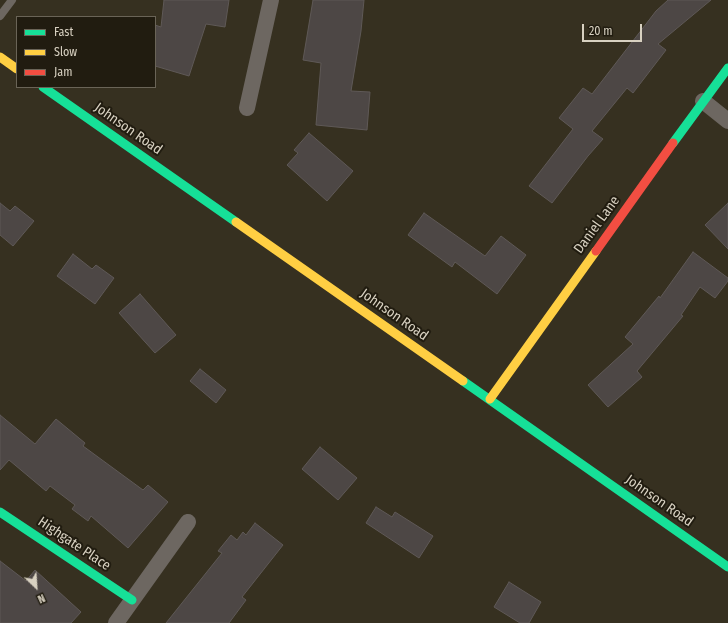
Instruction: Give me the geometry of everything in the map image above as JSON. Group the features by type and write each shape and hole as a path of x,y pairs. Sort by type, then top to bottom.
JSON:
{"street":[{"path":"247,108 271,0"},
{"path":"0,57 16,68"},
{"name":"Daniel Lane","path":"490,399 728,68"},
{"name":"Johnson Road","path":"44,88 728,567"},
{"path":"703,101 728,121"},
{"name":"Highgate Place","path":"0,512 132,600"},
{"path":"116,623 188,522"}],"lane":[{"path":"0,16 12,0"}],"building":[{"path":"164,0 229,0 225,27 206,24 189,76 156,66 156,25 161,27"},
{"path":"313,0 364,0 361,31 351,91 370,92 367,130 316,125 321,63 303,60"},
{"path":"668,0 711,0 658,44 666,50 633,93 627,88 592,131 603,139 552,203 529,186 573,129 559,118 583,88 592,94 656,11"},
{"path":"309,133 353,171 327,201 287,165 298,153 294,150"},
{"path":"0,203 10,211 15,206 34,221 13,246 0,235"},
{"path":"728,203 728,249 705,225"},
{"path":"424,213 485,256 501,236 526,255 497,294 455,262 452,267 408,235"},
{"path":"693,252 728,278 728,281 715,298 700,287 681,315 683,316 637,371 642,377 608,407 588,385 633,344 625,337 659,296 660,298"},
{"path":"73,254 92,269 96,265 114,278 95,304 57,276"},
{"path":"140,294 176,335 155,353 119,313"},
{"path":"200,369 226,390 216,403 190,381"},
{"path":"0,415 35,444 56,419 85,443 83,446 143,490 148,485 168,502 128,548 91,516 88,521 72,509 75,505 50,486 46,491 9,460 0,470"},
{"path":"320,447 357,478 338,500 302,469"},
{"path":"376,507 392,517 395,512 433,536 419,558 366,523"},
{"path":"255,523 283,545 242,597 246,600 229,623 166,623 222,553 218,551 231,535 237,540 243,532 246,535"},
{"path":"0,561 26,581 35,570 81,612 71,623 0,623"},
{"path":"509,582 541,602 529,623 520,623 494,607"}],"traffic: fast":[{"path":"673,143 728,68"},
{"path":"44,88 236,222"},
{"path":"463,381 728,567"},
{"path":"0,512 132,600"}],"traffic: slow":[{"path":"0,57 16,68"},
{"path":"236,222 463,381"},
{"path":"490,399 596,251"}],"traffic: jam":[{"path":"596,251 673,143"}]}
